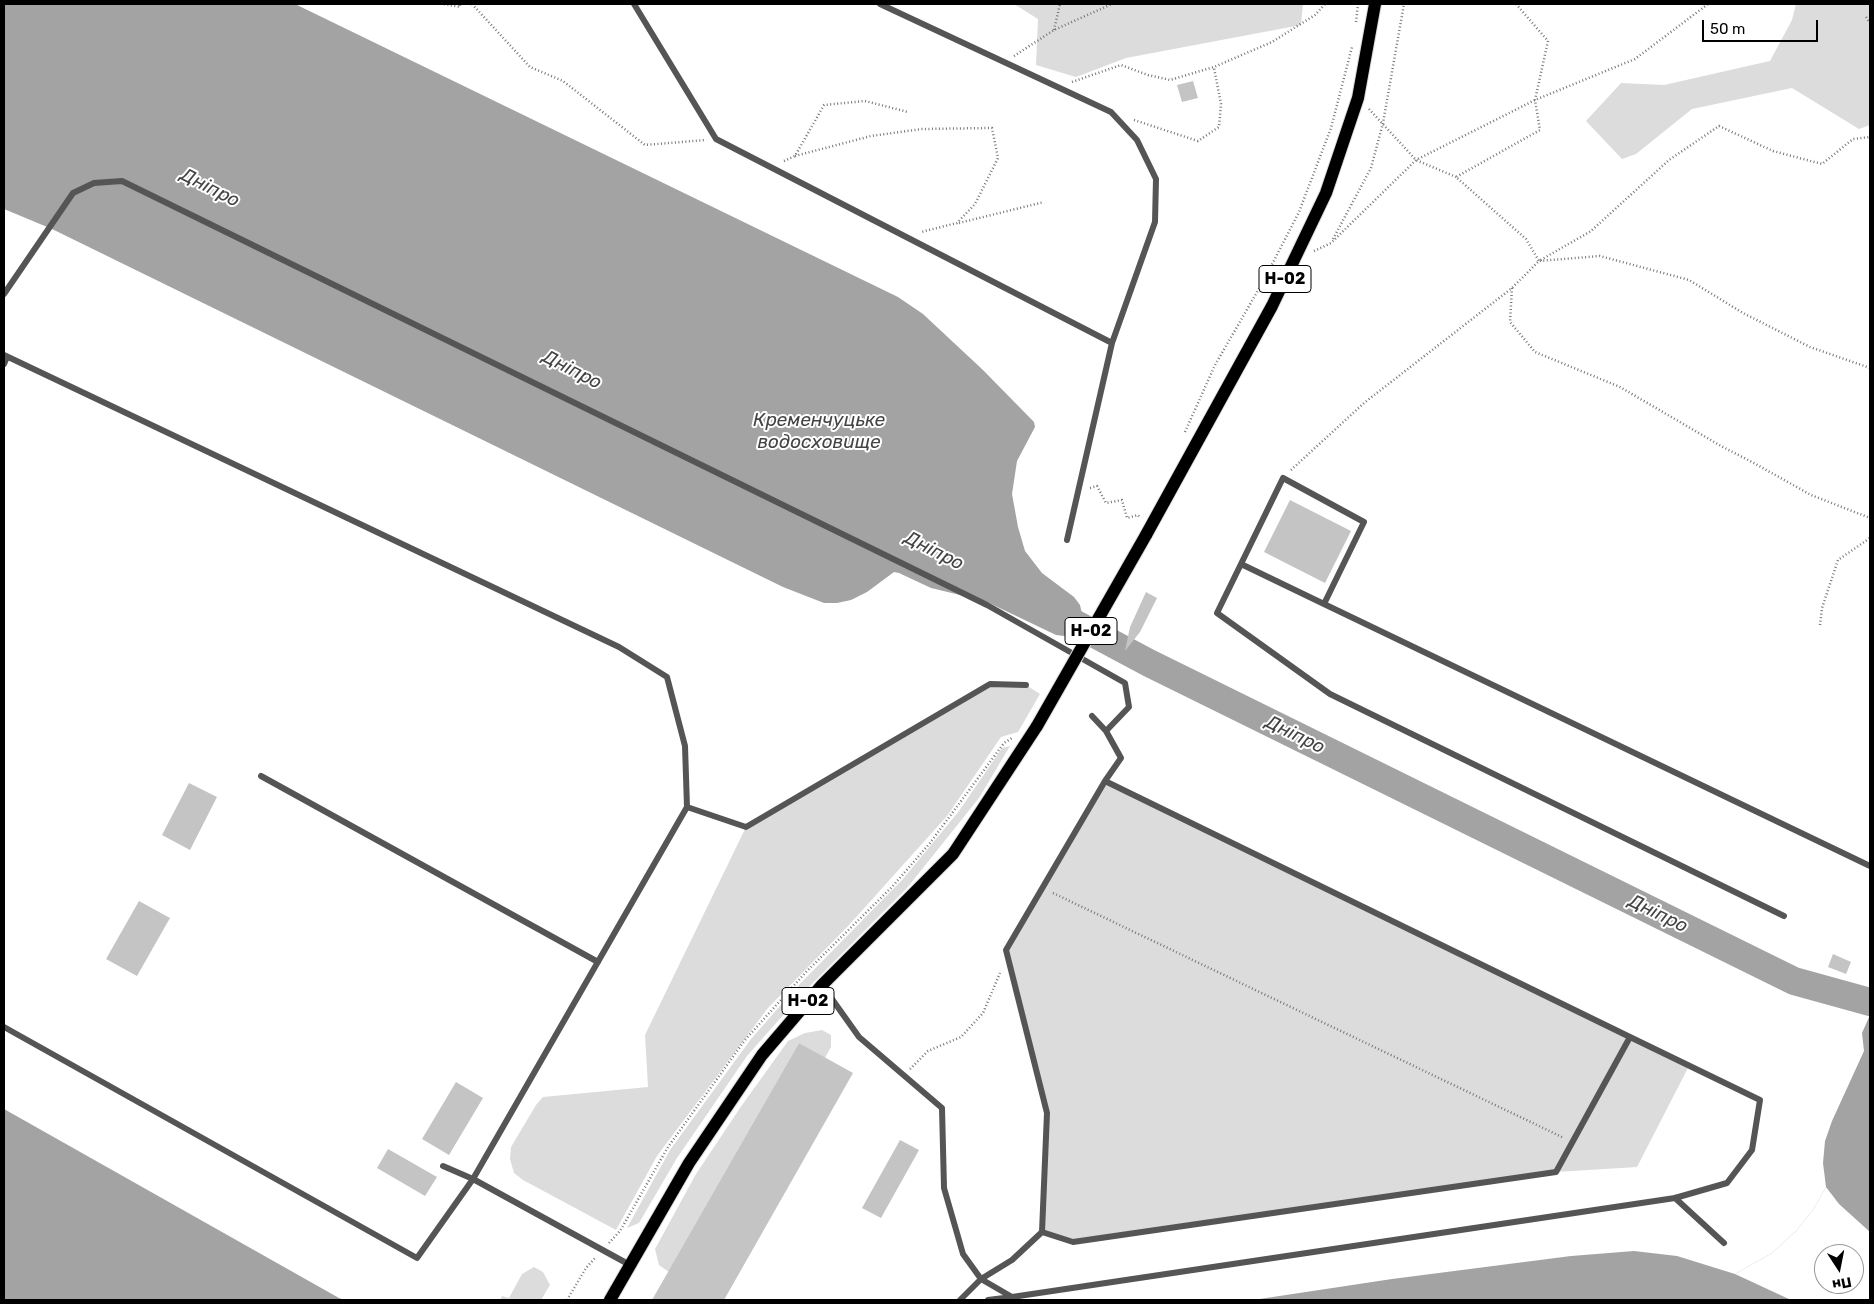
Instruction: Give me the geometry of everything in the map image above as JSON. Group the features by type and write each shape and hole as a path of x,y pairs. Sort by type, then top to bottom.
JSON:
{"main road":[{"name":"Н-02","path":"610,1300 689,1163 762,1055 822,985 953,854 1037,726 1146,535 1272,306 1326,193 1358,98 1375,4"}],"lane":[{"path":"634,4 716,139 1112,343"},
{"path":"880,4 1111,112 1138,140 1156,179 1155,222 1112,343 1067,540"},
{"path":"4,294 73,193 94,183 122,181 987,605 1125,683 1129,708 1106,731"},
{"path":"4,364 6,356 619,647 667,677 685,746 686,807 473,1179 417,1258 4,1027"},
{"path":"1324,604 1364,522 1282,478 1217,612 1330,694 1784,916"},
{"path":"1241,564 1870,866"},
{"path":"686,807 746,827 990,684 1026,685"},
{"path":"960,1300 981,1279 1012,1260 1042,1232 1047,1113 1006,950 1121,758 1106,731 1092,716"},
{"path":"261,776 598,962"},
{"path":"988,1300 1675,1198 1728,1183 1752,1150 1760,1100 1105,782"},
{"path":"822,985 859,1037 942,1108 944,1188 964,1254 981,1279 1012,1297"},
{"path":"1042,1232 1073,1242 1556,1172 1630,1037"},
{"path":"443,1166 473,1179 630,1265"},
{"path":"1675,1198 1724,1243"}],"path":[{"path":"444,4 460,6 460,4"},
{"path":"472,4 530,67 563,81 645,145 716,139"},
{"path":"1054,30 1060,4"},
{"path":"1004,62 1054,30 1112,4"},
{"path":"1060,88 1071,82 1120,65 1148,75 1170,80 1214,68 1272,42 1308,20 1325,4"},
{"path":"1356,27 1358,4"},
{"path":"1331,243 1371,168 1383,123 1404,4"},
{"path":"1456,177 1540,130 1535,100 1548,41 1516,4"},
{"path":"1295,258 1331,243 1416,160 1535,100 1635,59 1708,4"},
{"path":"1866,17 1870,23"},
{"path":"1183,437 1215,365 1264,280 1298,212 1331,128 1352,44"},
{"path":"1111,112 1198,141 1219,127 1221,104 1214,68"},
{"path":"1358,98 1416,160 1456,177 1526,239 1539,261"},
{"path":"794,156 824,105 865,101 908,112"},
{"path":"1282,478 1364,403 1512,288 1539,261 1590,231 1669,160 1719,126 1773,151 1822,164 1853,139 1870,137"},
{"path":"771,168 794,156 871,136 922,129 992,128 998,158 975,204 958,223"},
{"path":"904,236 1044,202"},
{"path":"1539,261 1600,256 1689,280 1743,313 1810,347 1870,368"},
{"path":"1512,288 1510,322 1535,352 1620,387 1721,446 1811,495 1870,518"},
{"path":"1079,491 1097,486 1106,503 1122,500 1127,518 1138,515 1141,519 1145,511"},
{"path":"1820,625 1822,608 1838,560 1870,538"},
{"path":"1042,888 1572,1142"},
{"path":"904,1075 928,1051 961,1036 983,1013 999,976 1006,950"}],"shaded area":[{"path":"1014,4 1303,4 1301,25 1126,58 1076,77 1036,65 1038,19"},
{"path":"1796,4 1870,4 1870,125 1859,129 1792,88 1692,109 1636,154 1622,159 1586,121 1621,83 1664,85 1770,61 1792,20"},
{"path":"990,684 1026,685 1040,694 1018,732 1001,737 947,816 849,925 768,1008 657,1156 616,1230 523,1180 514,1173 510,1159 511,1147 536,1105 543,1097 648,1087 645,1035 746,827"},
{"path":"1010,746 979,798 907,888 799,997 747,1056 677,1158 639,1223 627,1228 670,1150 751,1039 793,991 903,879 959,811 1002,748"},
{"path":"1105,781 1689,1066 1637,1167 1556,1172 1073,1242 1042,1232 1047,1113 1006,950"},
{"path":"822,1030 831,1035 831,1047 825,1058 799,1043 669,1272 659,1265 655,1249 696,1174 788,1041 805,1033"},
{"path":"534,1267 543,1272 550,1285 541,1300 500,1300 502,1296 509,1298 522,1274"}],"water":[{"name":"Кременчуцьке водосховище","path":"4,4 295,4 898,297 923,314 983,370 1034,422 1035,427 1017,461 1012,494 1018,527 1025,551 1042,573 1074,597 1080,605 1082,614 1078,624 1072,632 1064,636 1056,635 985,601 931,588 894,572 867,592 851,600 824,603 783,587 52,229 4,209"},
{"path":"1870,1015 1870,1300 1253,1300 1392,1279 1571,1256 1634,1251 1677,1256 1735,1274 1772,1253 1796,1231 1813,1210 1826,1187 1823,1163 1825,1141 1832,1121 1864,1051 1862,1033"},
{"path":"4,1109 339,1298 344,1300 4,1300"}],"pier":[{"path":"1826,1187 1839,1204 1870,1232 1870,1300 1791,1300 1735,1274 1772,1253 1796,1231 1813,1210"}],"building":[{"path":"1193,81 1198,98 1182,102 1177,85"},
{"path":"1290,500 1351,531 1325,583 1264,552"},
{"path":"1146,592 1157,598 1140,632 1125,651 1130,627"},
{"path":"189,783 217,797 190,850 162,835"},
{"path":"139,901 170,918 137,976 106,959"},
{"path":"1833,954 1851,962 1846,974 1828,967"},
{"path":"799,1043 853,1073 724,1300 652,1300"},
{"path":"456,1082 483,1098 449,1155 422,1139"},
{"path":"900,1140 919,1150 881,1218 862,1208"},
{"path":"388,1149 437,1177 425,1196 377,1168"}],"waterway":[{"name":"Дніпро","path":"1044,607 1149,663 1794,981 1870,1002"}]}
